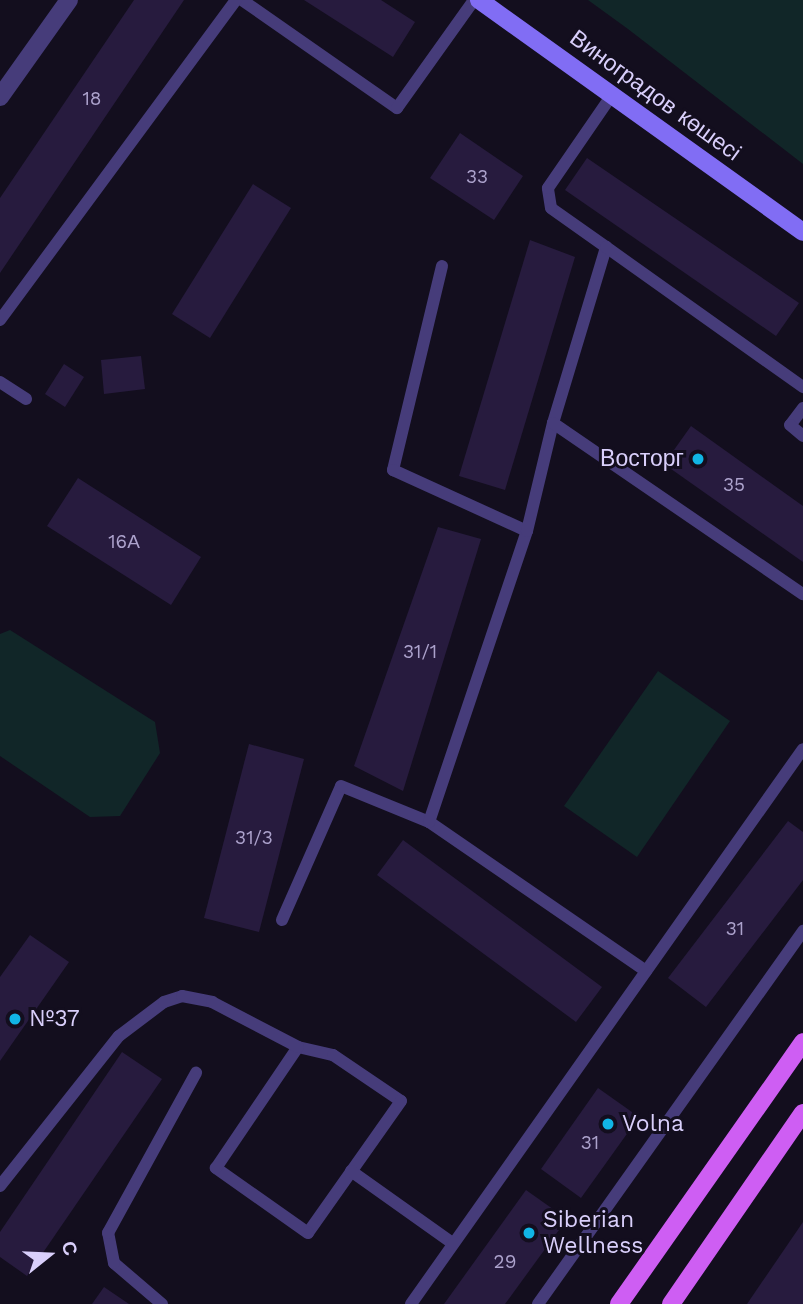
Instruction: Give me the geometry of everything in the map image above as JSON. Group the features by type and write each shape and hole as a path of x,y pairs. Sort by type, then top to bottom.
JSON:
{"main road":[{"name":"Виноградов көшесі","path":"477,0 803,232"},
{"path":"619,1304 803,1042"},
{"path":"671,1304 803,1113"}],"street":[{"path":"0,97 69,0"}],"lane":[{"path":"0,320 236,0"},
{"path":"242,0 397,108 477,0"},
{"path":"612,95 548,188 551,208 803,387"},
{"path":"429,822 527,531 553,423 606,247"},
{"path":"442,266 393,470 527,531"},
{"path":"0,382 26,399"},
{"path":"803,408 790,425 803,436"},
{"path":"553,423 803,594"},
{"path":"411,1304 451,1242 803,749"},
{"path":"282,920 341,786 429,822 646,971"},
{"path":"538,1304 803,931"},
{"path":"0,1186 119,1036 164,1002 183,996 212,1002 298,1047 333,1055 401,1101 308,1233 216,1168 298,1047"},
{"path":"162,1304 114,1263 108,1233 196,1073"},
{"path":"351,1171 451,1242"}],"green space":[{"path":"588,0 803,0 803,164 628,29"},
{"path":"10,630 155,722 160,753 120,816 90,817 0,756 0,634"},
{"path":"658,671 730,721 637,857 564,806"}],"building":[{"path":"134,0 184,0 0,273 0,198"},
{"path":"304,0 381,0 415,22 393,57"},
{"path":"460,133 523,176 494,220 430,178"},
{"path":"587,158 799,303 776,336 565,190"},
{"path":"253,184 291,208 210,338 172,314"},
{"path":"530,240 575,257 505,490 459,476"},
{"path":"141,356 145,389 104,394 101,360"},
{"path":"64,364 84,377 65,407 45,394"},
{"path":"691,426 803,506 803,562 664,464"},
{"path":"78,478 201,557 171,605 47,526"},
{"path":"438,527 481,539 403,791 354,766"},
{"path":"249,744 304,759 259,932 204,918"},
{"path":"788,821 803,832 803,880 706,1007 668,978"},
{"path":"403,840 602,987 576,1022 377,875"},
{"name":"№37","path":"30,935 69,962 0,1061 0,977"},
{"path":"122,1052 162,1079 27,1276 0,1257 0,1232"},
{"path":"598,1088 639,1117 581,1198 541,1169"},
{"path":"526,1190 567,1219 505,1304 444,1304"},
{"path":"803,1222 803,1304 747,1304"},
{"path":"104,1287 129,1304 92,1304"}],"place":[{"name":"Восторг","path":"698,459"},
{"name":"№37","path":"15,1019"},
{"name":"Volna","path":"608,1124"},
{"name":"Siberian Wellness","path":"529,1233"}]}
